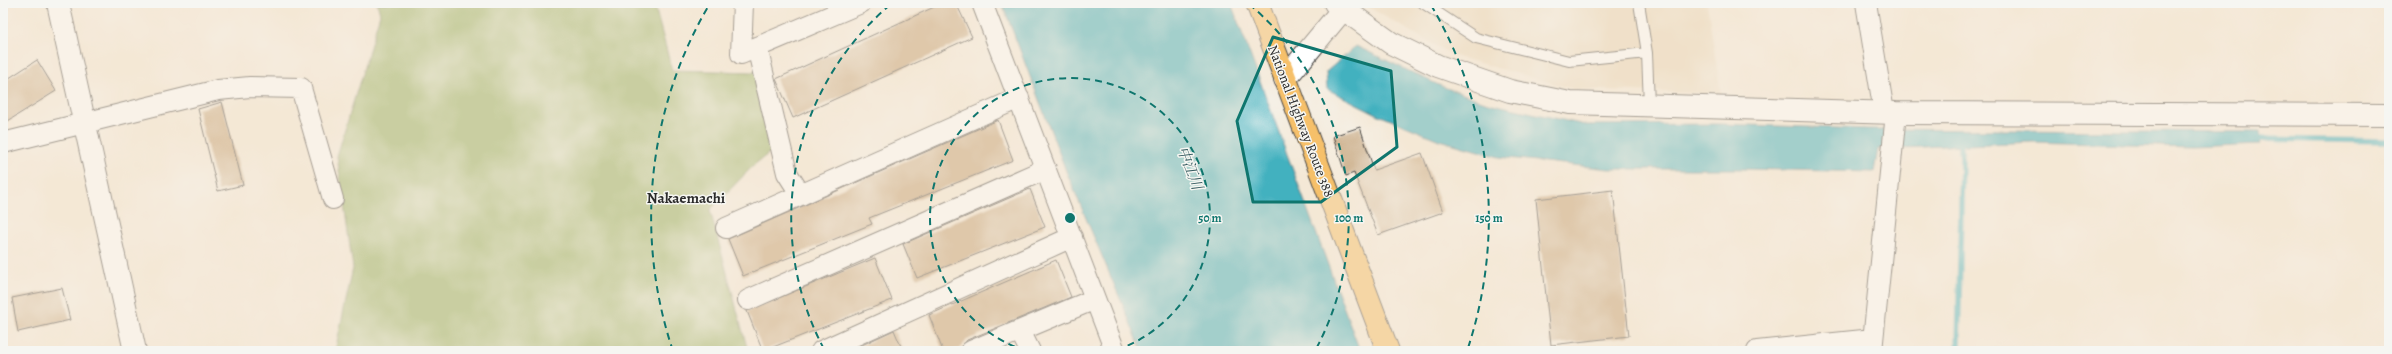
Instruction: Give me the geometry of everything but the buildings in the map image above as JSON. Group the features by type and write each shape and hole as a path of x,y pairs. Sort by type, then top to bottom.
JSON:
{"highway":[{"name":"National Highway Route 388","path":"1257,3 1388,351"}],"street":[{"path":"58,3 135,351"},
{"path":"743,3 741,54 861,3"},
{"path":"982,3 1115,351"},
{"path":"1757,351 1872,345 1892,153 1892,118 1866,3"},
{"path":"1285,79 1339,6 1391,43 1438,66 1510,91 1570,102 1892,118 2389,115"},
{"path":"757,47 787,173 801,195"},
{"path":"3,143 218,90 250,87 301,88 333,199"},
{"path":"726,228 1019,98"},
{"path":"748,300 1046,169"},
{"path":"821,351 1072,237"},
{"path":"971,351 1095,299"},
{"path":"1020,331 1030,351"}],"lane":[{"path":"1423,3 1476,38 1569,61 1647,53"},
{"path":"1639,3 1647,53 1649,105"}],"highlighted area":[{"path":"1273,37 1391,71 1397,147 1321,202 1253,202 1237,121"}],"shaded area":[{"path":"1361,3 1707,3 1721,94 1573,89 1454,56"}],"green space":[{"path":"377,3 654,3 672,70 758,72 777,147 754,165 710,210 748,351 335,351 353,268 337,156 380,14"}],"water":[{"name":"中江川","path":"1002,3 1231,3 1360,351 1142,351 1066,171"},
{"path":"1356,46 1441,86 1488,103 1585,125 1718,124 1868,129 2259,132 2260,144 2192,147 2033,142 1878,149 1874,172 1743,169 1609,169 1499,157 1439,140 1379,115 1327,89 1326,72"}],"waterway":[{"path":"1958,351 1962,159 1960,138"},
{"path":"2253,139 2389,141"}],"district":[{"name":"Nakaemachi","path":"686,198"}]}
